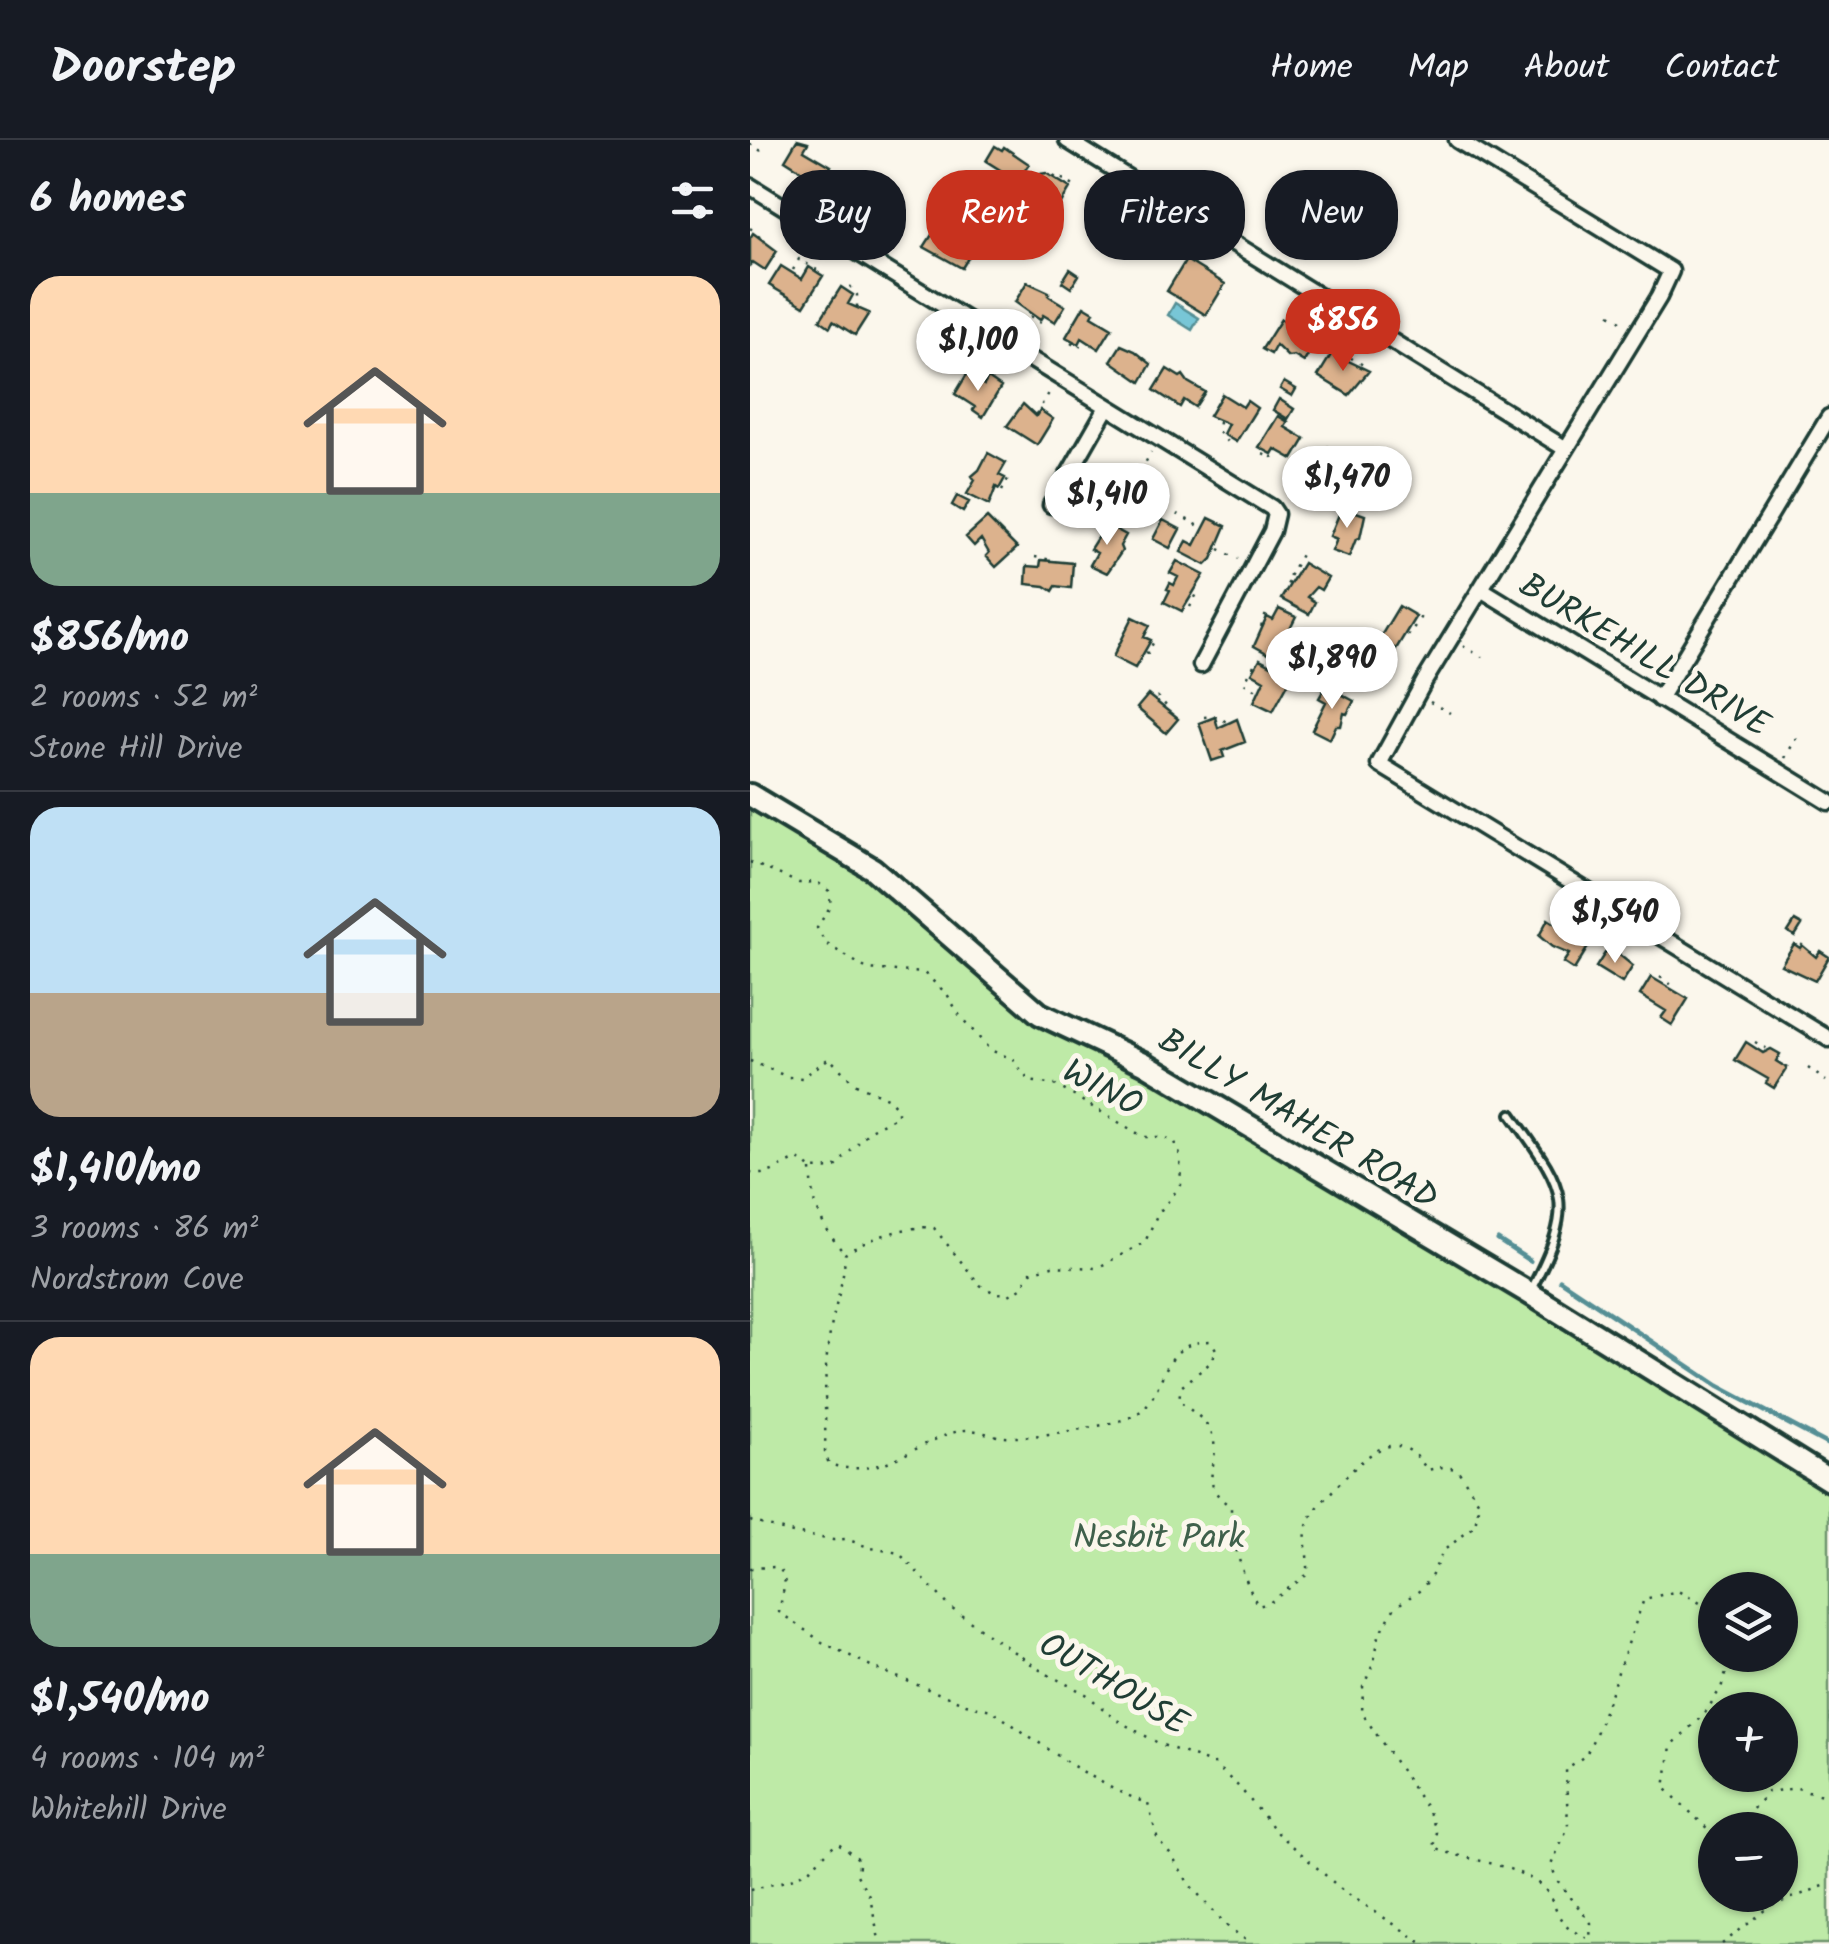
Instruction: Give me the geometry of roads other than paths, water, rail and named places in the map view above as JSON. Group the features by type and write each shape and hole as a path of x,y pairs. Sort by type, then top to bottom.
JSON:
{"main road":[{"name":"BILLY MAHER ROAD","path":"750,795 873,869 1040,1014 1144,1063 1529,1293 1829,1480"}],"street":[{"path":"1067,140 1566,449"},
{"path":"1457,140 1671,271 1659,297 1421,687 1379,764 1829,1039"},
{"path":"750,186 1266,504 1276,514 1272,531 1201,665"},
{"path":"1052,505 1107,407"},
{"path":"1659,700 1829,417"},
{"name":"BURKEHILL DRIVE","path":"1481,589 1829,802"}],"lane":[{"path":"1511,1114 1552,1172 1562,1210 1554,1245 1529,1293"}],"water":[{"path":"1175,303 1199,318 1192,330 1168,315"}],"waterway":[{"path":"1498,1240 1530,1261"},
{"path":"1560,1280 1718,1386 1829,1445"}],"park label":[{"name":"Nesbit Park","path":"1159,1536"}]}
